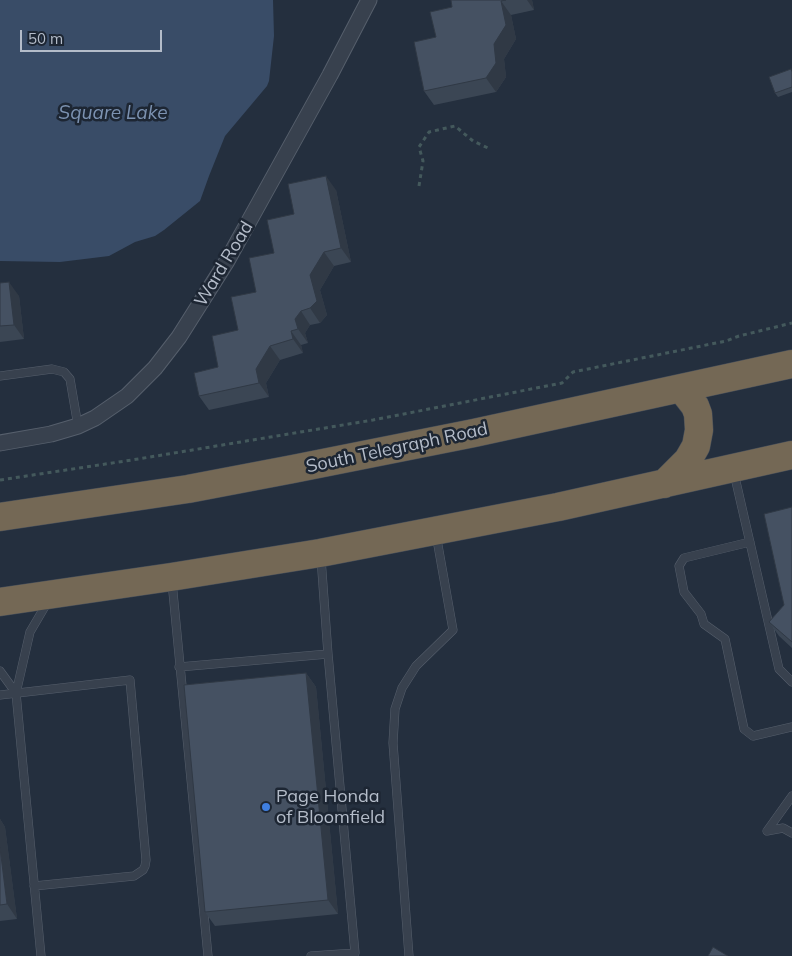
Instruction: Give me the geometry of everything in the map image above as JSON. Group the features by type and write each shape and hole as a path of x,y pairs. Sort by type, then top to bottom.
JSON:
{"highway":[{"name":"South Telegraph Road","path":"0,517 188,489 293,469 792,364"},
{"path":"664,484 688,460 696,446 699,430 695,406 681,388"},
{"path":"0,602 171,578 436,532 792,455"}],"street":[{"name":"Ward Road","path":"0,443 36,438 78,426 127,396 155,368 179,337 227,260 369,0"}],"lane":[{"path":"0,376 52,369 64,372 70,379 78,426"},
{"path":"733,469 779,670 792,682"},
{"path":"409,956 393,743 395,709 402,688 416,666 454,630 436,532"},
{"path":"750,542 684,558 679,566 684,592 700,614 704,624 725,639 744,729 752,736 792,727"},
{"path":"311,956 355,953 320,553"},
{"path":"171,578 208,956"},
{"path":"41,956 16,693 30,632 51,594"},
{"path":"179,667 328,654"},
{"path":"0,671 16,693"},
{"path":"0,695 130,680 145,866 134,876 34,886"},
{"path":"792,796 767,830 784,828 792,833"}],"path":[{"path":"419,186 423,161 419,147 429,132 455,126 473,141 488,148"},
{"path":"0,480 373,420 552,385 565,381 573,372 726,341 792,323"}],"water":[{"name":"Square Lake","path":"0,0 273,0 274,36 269,81 267,86 225,136 200,201 155,236 135,242 109,256 60,262 0,261"}],"building":[{"path":"451,0 506,0 501,1 506,25 494,44 496,63 486,78 424,91 414,42 436,37 430,12 452,7"},
{"path":"791,69 792,87 775,93 769,77"},
{"path":"326,176 341,248 324,252 310,275 317,301 310,308 301,311 295,319 298,329 291,331 293,339 270,346 256,369 259,383 199,396 194,373 218,367 212,336 238,330 231,297 256,292 249,258 274,253 267,220 294,214 288,184"},
{"path":"9,282 14,325 0,326 0,283"},
{"path":"792,507 792,642 769,622 784,605 764,514"},
{"name":"Page Honda of Bloomfield","path":"306,673 328,900 205,912 184,685"},
{"path":"0,848 7,904 0,905"},
{"path":"713,947 728,956 708,956"}],"place":[{"name":"Page Honda of Bloomfield","path":"266,807"}]}
